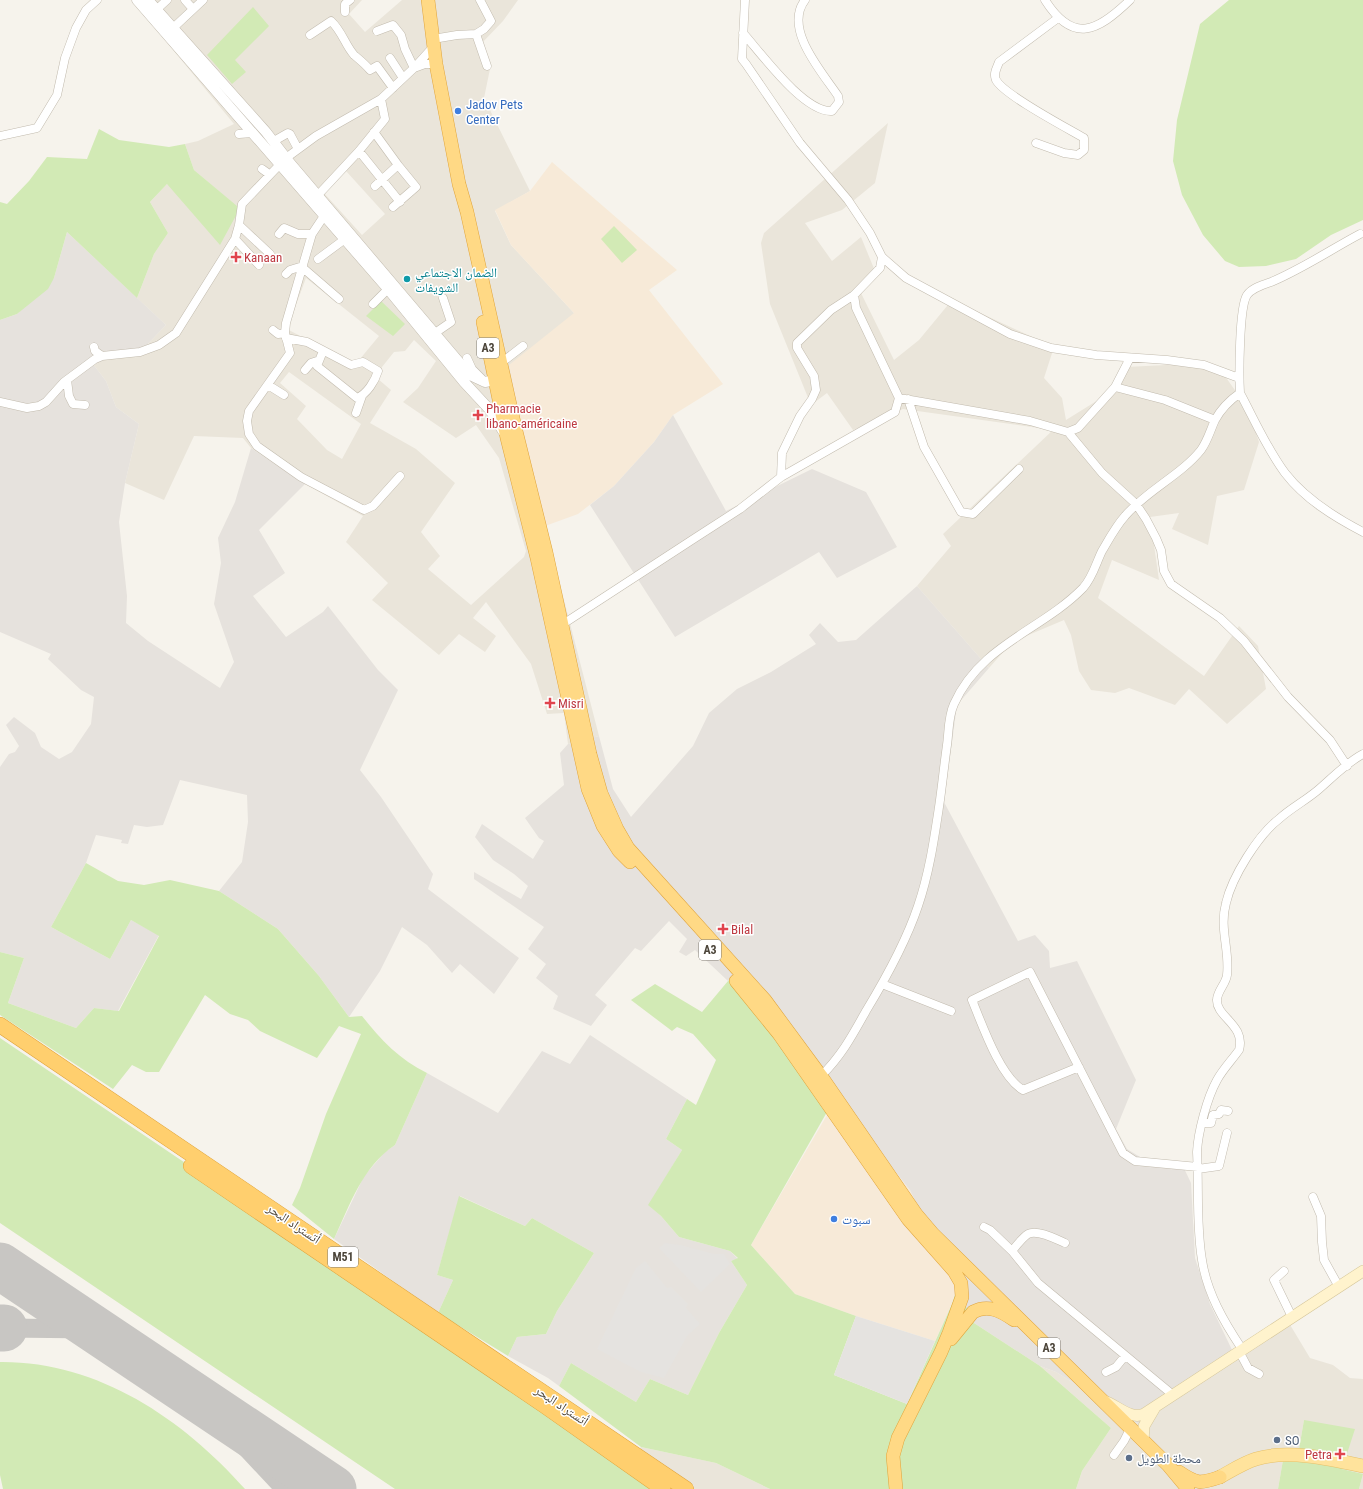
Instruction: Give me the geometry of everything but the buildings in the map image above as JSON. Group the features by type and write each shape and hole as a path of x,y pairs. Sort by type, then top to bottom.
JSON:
{"highway":[{"name":"A3","path":"428,0 436,64 459,184 467,212 501,364 563,624 597,781 605,804 621,837 635,856 765,1000 821,1076 925,1225 1168,1465 1188,1489"},
{"name":"A3","path":"459,184 462,222 490,381 507,438 537,558 586,783 600,821 619,850 755,1002 908,1219 957,1276 961,1283 962,1297 942,1352 898,1438 893,1461 896,1489"},
{"name":"أتستراد البحر","path":"0,1025 686,1489"},
{"name":"أتستراد البحر","path":"0,1037 544,1406 663,1489"},
{"path":"942,1352 967,1319 977,1310 998,1310 1031,1330"},
{"path":"1168,1465 1196,1482 1202,1483 1220,1477"},
{"path":"1209,1489 1220,1477"}],"main road":[{"path":"1102,1400 1114,1404 1129,1414 1136,1416 1144,1414 1363,1271"},
{"path":"1143,1441 1144,1426 1156,1407"},
{"path":"1220,1477 1251,1461 1274,1456 1321,1458 1363,1466"}],"street":[{"path":"0,136 37,128 57,95 65,58 76,28 86,10 97,0"},
{"path":"137,0 252,133 318,195 470,375 490,381"},
{"path":"148,0 172,29 274,142 283,161 324,216 388,290 464,382 490,410 507,438"},
{"path":"156,10 168,0"},
{"path":"185,0 193,9"},
{"path":"172,29 203,0"},
{"path":"345,12 345,4 350,0"},
{"path":"0,402 27,408 39,406 46,402 67,380 102,356 140,352 159,344 176,333 235,239 240,222 242,204 269,174 298,148 352,114 381,99 414,68 434,43 457,35 476,34 484,29 491,21 480,0"},
{"path":"745,0 742,58 800,143 848,200 870,232 882,257 892,267 918,286 985,321 1023,338 1069,352 1166,360 1204,365 1239,378"},
{"path":"743,33 802,99 825,112 832,111 839,102 838,96 814,60 798,29 800,10 805,0"},
{"path":"1045,0 1058,18 1071,28 1082,29 1100,24 1130,0"},
{"path":"1036,142 1064,153 1078,156 1084,150 1084,138 1051,120 1014,96 997,80 995,73 999,62 1058,18"},
{"path":"310,35 331,21 339,29 354,54 361,59 370,70 377,66 393,88"},
{"path":"377,31 393,25 401,35 405,49 414,68"},
{"path":"476,34 487,66"},
{"path":"390,58 403,78"},
{"path":"414,68 425,64 436,64"},
{"path":"318,195 359,151 385,119 381,99"},
{"path":"374,132 416,187 393,207"},
{"path":"239,134 252,133"},
{"path":"274,142 286,134 290,134 298,148"},
{"path":"359,151 400,202"},
{"path":"375,186 398,165"},
{"path":"262,168 269,174"},
{"path":"324,216 316,225 312,234 286,323 285,335 290,353 249,411 247,421 249,434 257,446 301,477 364,510 373,506 400,476"},
{"path":"240,222 270,250"},
{"path":"279,234 284,228 298,234 312,234"},
{"path":"1360,234 1294,273 1263,285 1248,294 1243,305 1239,378 1240,393 1285,473 1299,489 1316,504 1341,521 1363,532"},
{"path":"235,239 259,265"},
{"path":"318,259 344,239"},
{"path":"781,477 782,452 800,416 816,390 814,376 797,348 798,343 831,310 854,295 882,266 882,257"},
{"path":"286,274 290,270 303,267"},
{"path":"303,267 339,299"},
{"path":"877,271 892,267"},
{"path":"372,304 388,290"},
{"path":"563,624 702,534 781,477 895,412 899,398 856,308 854,295"},
{"path":"434,333 451,322 443,298"},
{"path":"273,330 278,334 307,342 351,365 364,362 378,371 376,378 362,396 356,412"},
{"path":"501,364 523,346"},
{"path":"94,347 95,351 102,356"},
{"path":"323,351 317,361 317,366 357,398 362,396"},
{"path":"467,358 472,370 490,381"},
{"path":"1068,432 1078,428 1115,387 1130,358"},
{"path":"305,370 311,363 317,361"},
{"path":"67,380 69,396 73,404 85,405"},
{"path":"268,385 284,395"},
{"path":"1115,387 1164,400 1216,420"},
{"path":"821,1076 842,1053 882,984 912,922 927,875 939,807 950,714 967,682 990,656 1010,640 1032,627 1072,598 1085,586 1093,574 1102,551 1112,534 1136,504 1196,455 1208,441 1216,420 1229,401 1240,393"},
{"path":"899,398 1030,421 1068,432 1102,473 1136,504 1156,538 1161,550 1164,571 1171,584 1220,618 1244,641 1288,697 1330,740 1347,766"},
{"path":"908,399 924,447 961,512 973,514 1019,469"},
{"path":"1260,1374 1248,1368 1240,1350 1222,1319 1210,1292 1202,1260 1197,1142 1216,1080 1240,1050 1241,1044 1239,1034 1218,1007 1217,1000 1227,976 1228,962 1223,933 1226,902 1247,857 1269,828 1279,818 1309,798 1363,754"},
{"path":"1079,1067 1023,1090 1017,1086 997,1057 972,1000 1030,972 1079,1067 1123,1153 1135,1161 1198,1168 1219,1166 1227,1133"},
{"path":"882,984 951,1011"},
{"path":"1203,1123 1211,1123 1213,1115 1219,1114 1221,1110 1228,1111"},
{"path":"1312,1196 1321,1216 1324,1260 1339,1287"},
{"path":"984,1227 990,1230 1012,1251 1038,1283 1173,1396"},
{"path":"1012,1251 1028,1234 1034,1233 1053,1237 1065,1243"},
{"path":"1284,1271 1274,1280 1292,1318"},
{"path":"1106,1372 1116,1367 1125,1356"},
{"path":"1114,1455 1124,1441 1130,1428"}],"shaded area":[{"path":"132,0 362,0 349,14 365,32 402,0 518,0 503,21 481,44 490,69 484,98 530,191 495,211 511,245 574,313 545,526 599,736 568,744 564,713 547,714 531,664 486,602 473,618 496,636 485,652 459,634 439,655 372,600 388,583 346,542 363,516 305,484 251,448 243,438 194,436 164,500 125,483 139,424 116,407 106,381 93,364 127,351 143,349 166,325 137,298 154,254 168,233 150,202 167,184 236,206 194,170 185,144 198,141 234,124","holes":["346,171 385,214 362,235 323,192","306,278 379,336 355,365 287,329","414,340 436,361 418,388 403,402 456,438 476,425 499,458 526,551 524,557 471,605 428,569 440,556 421,532 455,483 416,449 370,423 391,390 378,379 382,367 394,352 405,351","289,372 361,424 342,459 327,450 297,419 306,406 280,383"]},
{"path":"888,123 875,183 842,210 805,223 832,261 861,237 875,271 859,289 894,360 919,340 952,300 1054,347 1044,378 1062,398 1066,420 1111,392 1126,367 1186,364 1222,372 1247,407 1259,442 1244,490 1217,496 1208,545 1172,529 1179,513 1150,517 1159,580 1112,560 1098,598 1204,676 1239,626 1258,646 1266,689 1227,724 1189,689 1175,705 1129,688 1115,693 1091,690 1079,671 1071,635 1064,620 1012,642 989,668 917,586 951,546 943,534 1053,430 903,409 853,430 827,393 811,405 770,304 761,243 764,233"},
{"path":"552,162 677,270 649,290 723,384 673,415 654,442 614,486 578,514 545,526 519,416 509,365 574,313 511,245 495,210 530,191"},
{"path":"67,232 166,325 143,349 127,351 93,364 106,381 116,407 139,424 125,483 119,522 127,596 126,623 148,641 220,688 234,662 214,604 221,563 218,538 235,502 251,448 305,484 259,530 285,573 253,596 286,637 323,612 328,606 378,670 398,690 360,770 381,797 433,874 428,889 519,958 494,994 460,964 452,973 427,945 402,927 380,971 349,1017 319,976 278,929 219,891 242,862 248,822 247,795 180,780 163,825 147,827 134,825 128,844 121,843 122,840 96,835 86,863 51,927 110,959 131,920 159,935 118,1011 94,1008 76,1028 8,1003 24,958 0,952 0,767 9,754 15,752 19,746 6,725 14,717 35,733 41,747 59,759 72,752 91,724 94,697 81,690 48,659 51,654 0,632 0,320 17,314 54,278"},
{"path":"673,415 726,511 812,469 866,492 897,547 837,578 819,552 675,637 590,505 614,486 654,442"},
{"path":"917,586 989,668 957,705 944,802 1018,941 1035,935 1049,951 1050,968 1077,961 1136,1080 1116,1129 1127,1149 1140,1157 1181,1162 1191,1183 1195,1258 1210,1304 1233,1352 1139,1424 1056,1372 1040,1366 974,1323 910,1190 837,1098 742,968 728,981 695,950 686,956 679,952 687,939 669,921 641,951 635,948 595,995 607,1005 591,1026 553,1009 558,996 536,978 546,964 528,949 544,927 474,879 474,872 521,899 528,886 514,874 493,860 475,837 482,824 533,859 544,841 539,838 525,818 564,785 560,753 568,744 599,736 613,789 631,817 693,746 709,713 737,689 771,672 816,644 809,635 820,623 838,642 856,640"},
{"path":"590,1035 687,1099 666,1139 682,1150 649,1205 661,1216 679,1237 730,1251 738,1259 731,1261 747,1285 719,1333 688,1395 650,1379 636,1402 571,1363 559,1386 548,1378 508,1356 517,1337 546,1334 557,1311 594,1253 532,1218 525,1226 460,1196 437,1275 453,1280 438,1313 334,1239 364,1176 385,1152 395,1145 427,1073 498,1113 542,1051 570,1064"},
{"path":"837,1098 910,1190 974,1323 956,1289 952,1304 935,1341 856,1316 795,1294 751,1245"},
{"path":"665,1243 680,1245 714,1254 724,1254 730,1264 701,1292 659,1248"},
{"path":"645,1261 667,1288 671,1287 688,1304 686,1308 700,1324 687,1336 664,1378 641,1372 597,1349 636,1268"},
{"path":"856,1316 935,1341 907,1404 834,1375"},
{"path":"1286,1318 1310,1358 1333,1365 1350,1378 1363,1379 1363,1474 1342,1469 1304,1420 1298,1455 1283,1460 1278,1489 1076,1489 1082,1471 1111,1428 1040,1366 1056,1372 1139,1424"},
{"path":"641,1447 716,1463 770,1489 669,1489 630,1463"},
{"path":"1363,1474 1363,1489 1359,1489"}],"green space":[{"path":"1229,0 1363,0 1363,220 1331,235 1296,259 1266,266 1239,267 1225,261 1203,235 1182,195 1173,161 1177,120 1200,24"},
{"path":"253,7 269,26 235,60 246,72 232,84 207,55"},
{"path":"99,129 119,140 169,147 185,144 194,170 237,206 239,210 220,245 167,184 150,202 168,233 154,254 137,298 67,232 54,278 48,289 17,314 0,320 0,202 7,204 29,181 47,157 87,159"},
{"path":"614,226 637,250 622,263 601,239"},
{"path":"381,301 405,324 393,336 366,316"},
{"path":"86,863 118,881 144,885 170,880 219,891 278,929 319,976 349,1017 362,1016 392,1049 408,1062 427,1073 395,1145 374,1164 365,1175 334,1239 292,1205 300,1188 326,1114 361,1034 339,1026 317,1058 260,1031 248,1020 230,1014 205,995 159,1072 146,1072 132,1065 113,1089 0,1015 0,952 24,958 8,1003 76,1028 94,1008 119,1011 159,936 131,920 110,959 51,927"},
{"path":"743,968 831,1105 751,1245 795,1294 856,1316 834,1375 907,1404 952,1304 957,1288 974,1323 1040,1366 1111,1428 1082,1471 1076,1489 770,1489 716,1463 641,1447 559,1386 571,1363 636,1402 650,1379 688,1395 719,1333 747,1285 731,1261 738,1258 730,1251 679,1237 661,1216 648,1205 682,1150 666,1139 687,1099 696,1105 716,1060 693,1034 677,1027 672,1031 631,1000 655,984 702,1012 728,981"},
{"path":"0,1038 669,1489 395,1489 0,1223"},
{"path":"459,1196 525,1226 532,1218 594,1253 557,1311 546,1334 517,1337 508,1356 438,1313 453,1280 437,1275"},
{"path":"0,1362 36,1364 70,1371 104,1383 135,1398 165,1417 194,1439 245,1489 3,1489 0,1475"},
{"path":"1304,1420 1355,1429 1342,1469 1363,1474 1359,1489 1278,1489 1283,1460 1298,1455"}],"taxiway":[{"path":"4,1328 95,1329"},
{"path":"152,1368 172,1386 228,1428 285,1489"}],"runway":[{"path":"0,1266 333,1489"}],"place":[{"name":"Jadov Pets Center","path":"458,111"},
{"name":"Kanaan","path":"236,257"},
{"name":"الضمان الاجتماعي الشويفات","path":"407,279"},
{"name":"Pharmacie libano-américaine","path":"478,415"},
{"name":"Misri","path":"550,703"},
{"name":"Bilal","path":"723,929"},
{"name":"سبوت","path":"834,1219"},
{"name":"SO","path":"1277,1440"},
{"name":"Petra","path":"1340,1454"},
{"name":"محطة الطويل","path":"1129,1458"}]}
